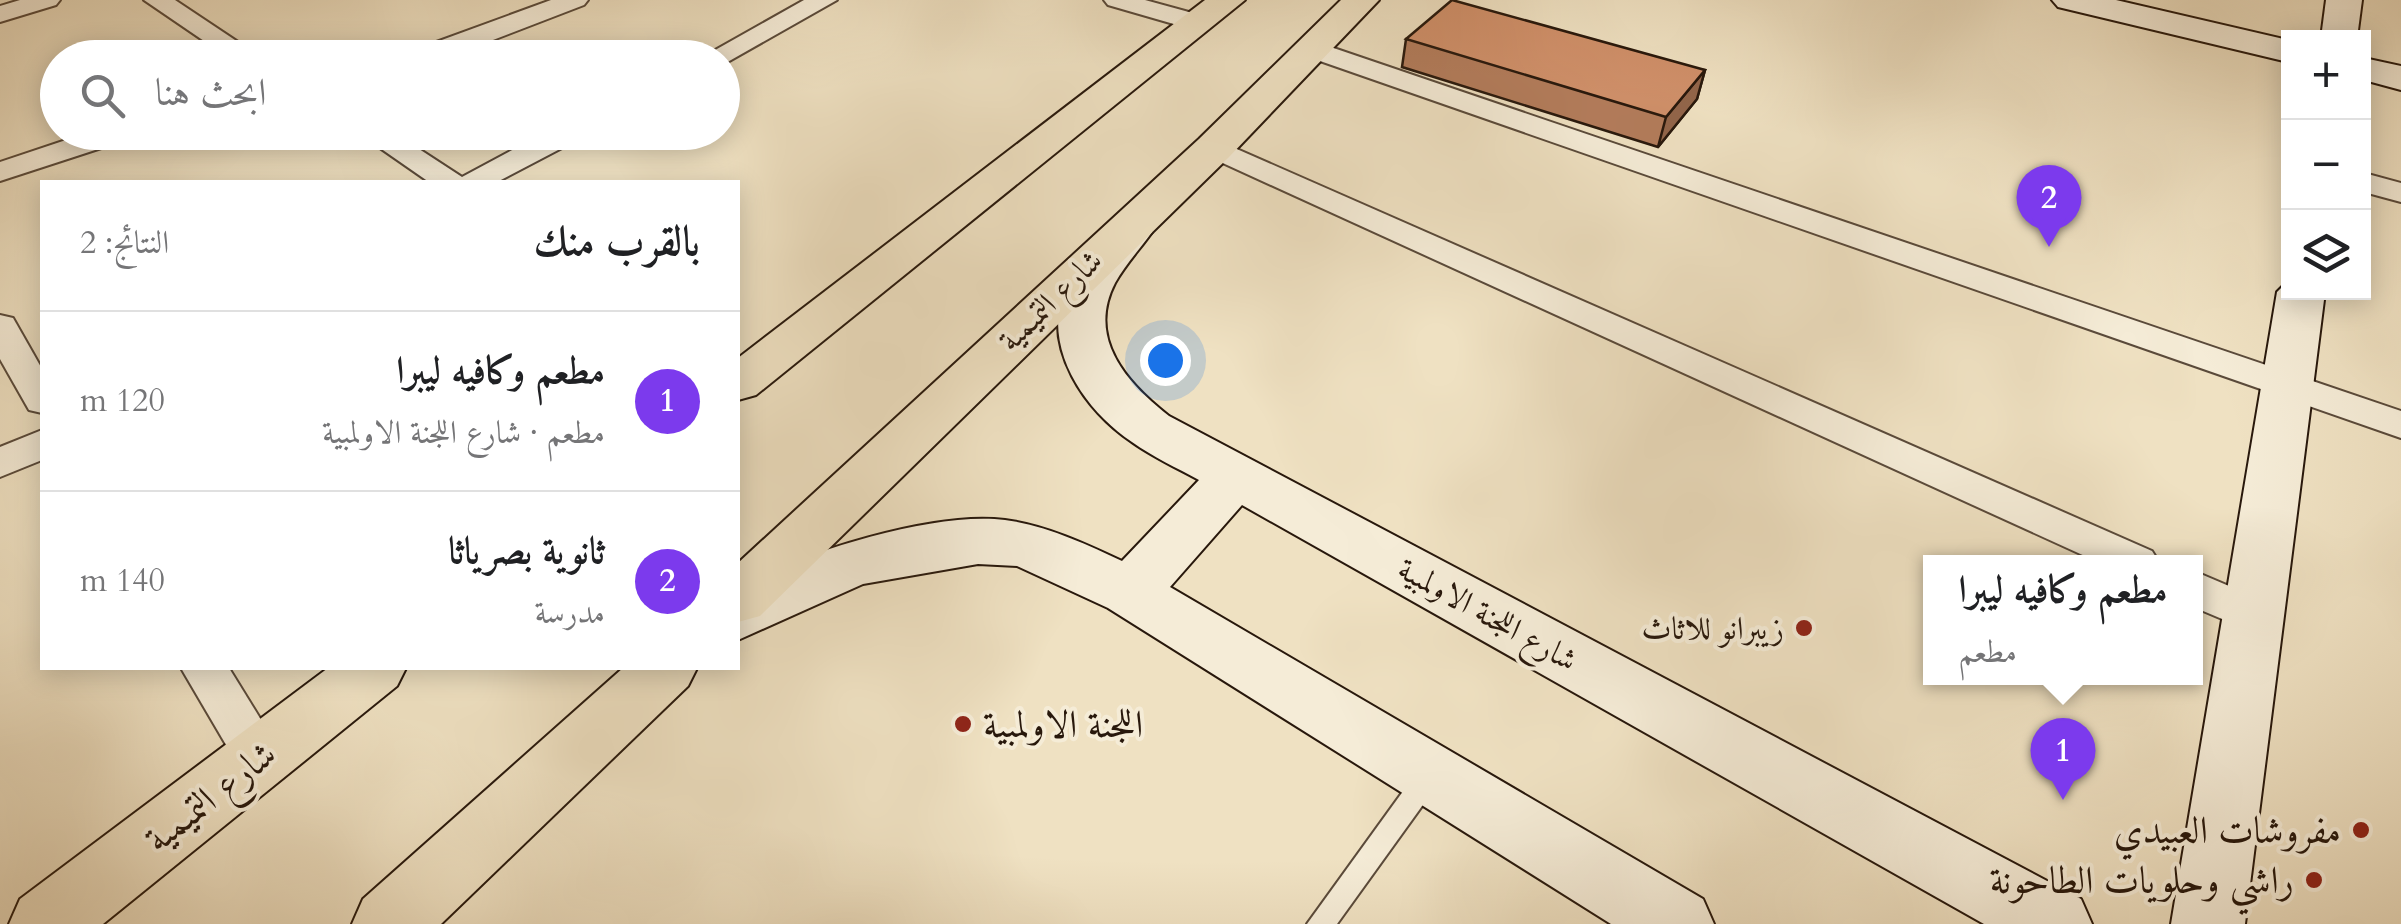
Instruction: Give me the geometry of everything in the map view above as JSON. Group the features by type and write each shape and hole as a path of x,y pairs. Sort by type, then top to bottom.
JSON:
{"main road":[{"name":"شارع التميمية","path":"740,597 1143,211 1214,148 1361,0"},
{"path":"2070,0 2281,50"},
{"path":"2340,30 2344,0"},
{"path":"743,372 1213,11"},
{"path":"2371,71 2401,78"},
{"name":"شارع اللجنة الاولمبية","path":"1143,211 1088,291 1082,328 1085,350 1114,402 1150,429 2055,924"},
{"path":"2208,924 2300,300"},
{"path":"1129,592 1236,476"},
{"path":"740,615 791,584 861,560 968,543 1008,542 1100,576 1129,592 1676,924"},
{"name":"شارع التميمية","path":"46,924 371,670"},
{"path":"389,924 663,670"}],"street":[{"path":"0,14 47,0"},
{"path":"157,0 220,40"},
{"path":"468,40 575,0"},
{"path":"740,44 824,0"},
{"path":"1117,0 1213,11"},
{"path":"1310,48 2401,426"},
{"path":"1214,148 2121,555"},
{"path":"0,172 67,150"},
{"path":"400,150 447,180"},
{"path":"478,180 535,150"},
{"path":"2371,184 2401,193"},
{"path":"0,326 40,398"},
{"path":"0,463 40,445"},
{"path":"2203,592 2253,615"},
{"path":"205,670 259,757"}],"lane":[{"path":"1320,924 1430,774"}],"building":[{"path":"1452,0 1705,70 1666,117 1406,39"}],"place":[{"name":"ثانوية بصرياثا","path":"2049,247"},
{"name":"زيبرانو للاثاث","path":"1804,628"},
{"name":"اللجنة الاولمبية","path":"963,724"},
{"name":"مطعم وكافيه ليبرا","path":"2063,800"},
{"name":"مفروشات العبيدي","path":"2361,830"},
{"name":"راشي وحلويات الطاحونة","path":"2314,880"}]}
